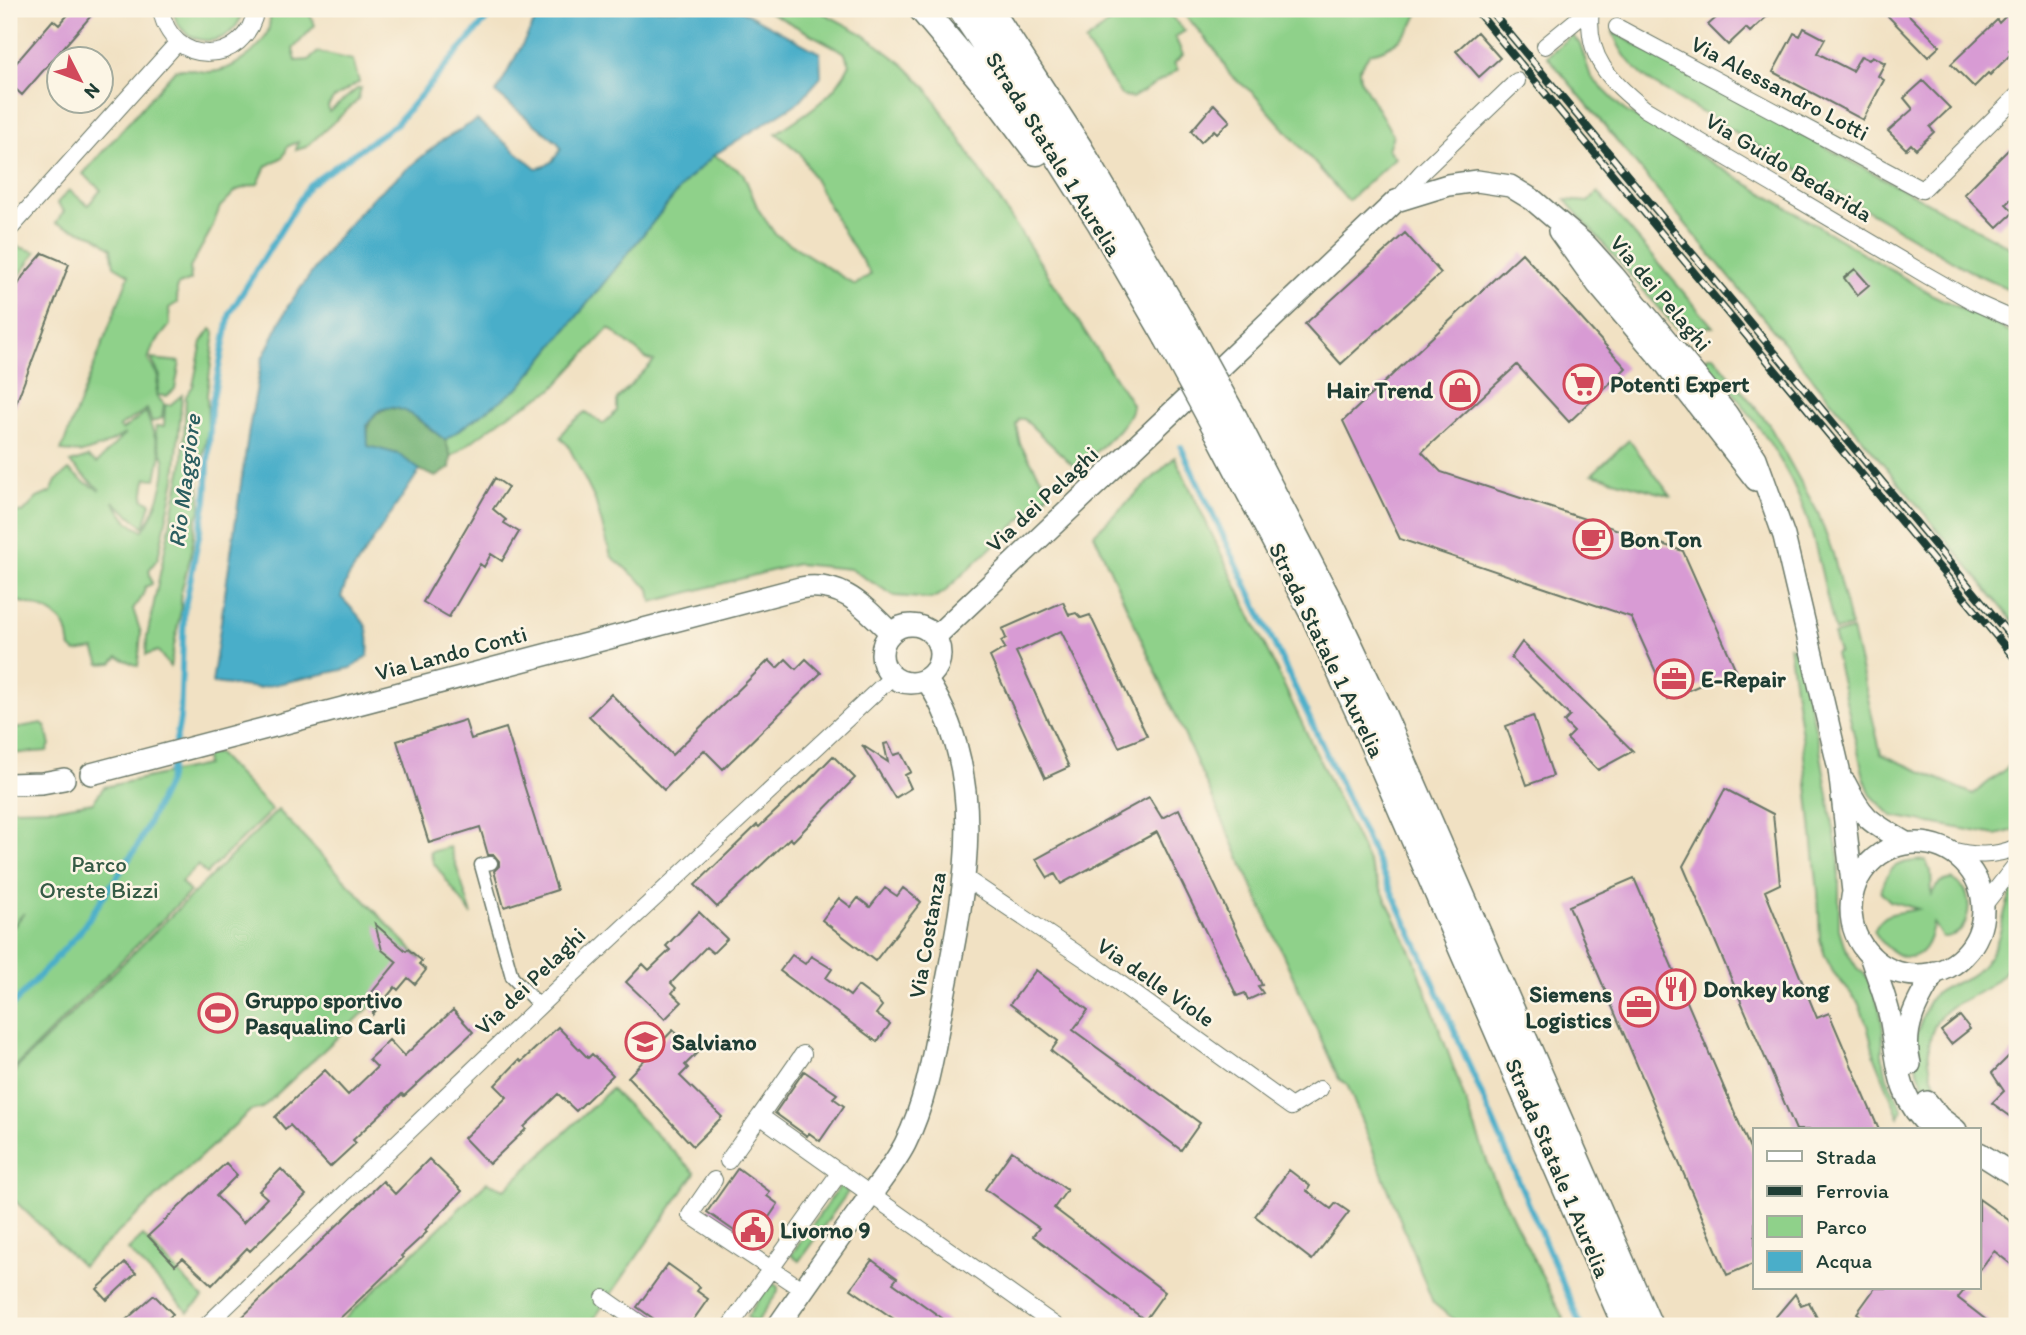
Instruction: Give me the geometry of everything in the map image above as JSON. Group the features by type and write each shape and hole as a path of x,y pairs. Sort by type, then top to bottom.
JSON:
{"highway":[{"path":"922,9 995,96 1062,184 1100,222"},
{"name":"Strada Statale 1 Aurelia","path":"961,9 1100,222 1176,332"},
{"name":"Strada Statale 1 Aurelia","path":"989,9 1131,235 1176,332 1226,424 1323,590 1383,716 1649,1326"},
{"path":"999,9 1025,63"},
{"name":"Strada Statale 1 Aurelia","path":"1226,424 1464,949 1626,1326"}],"street":[{"path":"162,9 166,27 178,42 204,53 223,51 239,42 251,27 256,9"},
{"path":"1545,46 1590,9"},
{"name":"Via Guido Bedarida","path":"1590,9 1591,43 1599,62 1616,84 1645,109 1963,295 2017,321"},
{"name":"Via Alessandro Lotti","path":"1617,27 1922,190 2017,96"},
{"path":"9,230 178,42"},
{"name":"Via dei Pelaghi","path":"1221,366 1396,201 1421,173 1517,81"},
{"name":"Via dei Pelaghi","path":"1396,201 1448,185 1487,181 1521,191 1587,246 1673,361 1739,431 1756,458 1784,536 1839,769 1853,892"},
{"name":"Via dei Pelaghi","path":"934,636 1185,400"},
{"name":"Via Lando Conti","path":"9,784 42,783 91,774 817,585 849,596 891,633"},
{"path":"916,625 934,636 940,652 939,662 934,672 926,679 909,683 893,676 885,667 885,643 891,633 902,627 916,625"},
{"name":"Via dei Pelaghi","path":"206,1326 540,1006 893,676"},
{"name":"Via Costanza","path":"778,1326 903,1147 914,1124 926,1086 960,922 968,828 963,773 957,743 945,711 926,679"},
{"name":"Via dei Pelaghi","path":"1839,769 1855,802 1870,821 1906,843"},
{"path":"1950,850 1960,856 1979,884 1984,918 1971,947 1955,963 1935,972 1907,975 1884,966 1863,947 1853,925 1853,892 1860,875 1872,860 1888,849 1906,843 1922,842 1971,855 1987,855 2017,847"},
{"path":"491,863 481,865 491,881 512,977 540,1006"},
{"path":"1983,905 2017,863"},
{"name":"Via delle Viole","path":"965,878 1110,976 1291,1107 1320,1089"},
{"path":"1870,955 1891,1022 1901,1083 1915,1110 1931,1128"},
{"path":"1935,972 1909,1022 1906,1043 1912,1074 1924,1097 1939,1117 1953,1128"},
{"path":"728,1161 803,1054"},
{"path":"760,1116 1056,1326"},
{"path":"1980,1154 2017,1177"},
{"path":"730,1326 840,1172"},
{"path":"714,1180 690,1214 803,1290"},
{"path":"604,1298 644,1326"}],"green space":[{"path":"173,9 243,9 238,23 230,33 219,39 208,40 196,39 185,33 177,23"},
{"path":"271,9 307,9 315,25 293,49 296,61 309,60 318,52 353,60 359,82 333,99 328,106 329,112 361,88 358,100 306,147 296,150 298,142 288,146 283,157 266,166 258,184 237,190 220,207 190,268 191,280 177,286 177,303 169,308 170,325 153,346 148,360 158,376 156,395 164,404 162,418 152,422 147,409 119,427 122,430 146,412 161,454 156,479 146,478 143,499 151,503 144,527 113,501 130,523 143,530 156,506 164,476 164,459 156,426 164,426 165,405 170,405 182,395 175,479 158,558 149,570 152,584 145,587 133,609 141,633 138,666 118,657 112,663 100,664 94,649 76,652 70,647 66,628 54,615 31,605 9,601 9,511 23,513 37,498 51,492 56,481 69,470 100,490 70,463 88,457 97,463 125,434 82,453 61,451 129,275 114,266 111,248 95,236 56,223 64,211 57,203 69,190 88,205 101,190 83,174 175,70 207,72 234,65 264,39 269,28"},
{"path":"764,9 816,9 863,34 904,65 926,87 1132,404 1119,429 1077,469 1024,419 1019,419 1016,425 1020,444 1050,492 943,593 931,599 895,596 850,569 797,564 652,602 650,589 611,556 595,500 568,445 560,438 566,428 585,412 603,424 617,411 617,399 654,361 647,359 609,328 553,389 502,419 451,457 445,440 520,387 687,180 714,155 743,173 758,209 775,234 855,285 871,274 845,235 800,153 776,133 809,112 828,95 850,64 844,52"},
{"path":"1106,9 1165,9 1185,31 1175,37 1183,55 1174,63 1178,70 1132,98 1121,95 1085,42 1113,20"},
{"path":"1180,9 1419,9 1408,32 1386,48 1370,53 1359,70 1360,79 1393,135 1388,149 1395,158 1348,201 1253,93 1230,75 1217,52"},
{"path":"1613,32 2017,251 2017,293 1968,270 1652,83 1628,60"},
{"path":"1572,35 1580,44 1591,77 1624,110 1933,295 2017,335 2017,626 1547,56"},
{"path":"1598,192 1713,327 1698,327 1680,332 1565,200 1588,202"},
{"path":"16,246 36,252 9,290 9,254"},
{"path":"211,329 214,332 214,340 207,394 208,431 198,478 201,508 181,592 181,609 170,667 158,651 146,655 147,637 183,462 186,396 193,386 202,342"},
{"path":"1708,356 1714,356 1768,423 1818,513 1833,554 1851,627 1835,631 1815,543 1790,477 1758,425 1721,377 1717,379 1705,365"},
{"path":"151,359 180,362 175,389 167,396 157,395 160,376"},
{"path":"390,408 405,410 445,440 451,457 450,468 436,477 420,470 398,454 368,446 370,422 377,414"},
{"path":"1629,440 1671,496 1592,474"},
{"path":"1175,457 1414,958 1494,1180 1567,1326 1462,1326 1433,1303 1347,1084 1339,1079 1094,534"},
{"path":"1852,630 1881,754 1973,794 2017,760 2015,830 1996,835 1892,816 1871,795 1864,777 1835,654 1839,652 1833,635"},
{"path":"1789,646 1797,650 1820,749 1839,859 1839,929 1845,948 1857,968 1866,975 1880,1010 1883,1029 1882,1054 1887,1077 1902,1109 1899,1117 1875,1057 1858,1002 1833,972 1820,939 1818,892 1802,736"},
{"path":"9,723 15,728 42,723 50,745 47,751 9,754"},
{"name":"Parco Oreste Bizzi","path":"217,753 272,810 206,874 198,865 181,882 190,892 9,1073 9,933 24,913 9,930 9,809 58,808 93,802 104,787 206,765 205,755"},
{"name":"Gruppo sportivo Pasqualino Carli","path":"278,810 421,959 262,1108 250,1111 82,1266 9,1195 9,1081 18,1067"},
{"path":"450,847 472,915 433,862 430,852"},
{"path":"1925,860 1931,871 1932,895 1940,882 1952,879 1965,890 1969,906 1966,921 1957,933 1942,937 1933,923 1930,938 1924,948 1917,955 1901,956 1883,943 1874,931 1887,916 1918,909 1890,901 1881,892 1887,875 1896,866"},
{"path":"2017,883 2017,938 2007,968 1990,985 1946,1011 1931,1034 1929,1063 1937,1087 1952,1110 1947,1116 1919,1074 1914,1055 1915,1037 1933,996 1975,973 1988,958"},
{"path":"611,1089 695,1173 589,1326 337,1326 487,1182 505,1189"},
{"path":"840,1186 848,1192 799,1261 791,1255"},
{"path":"143,1236 203,1298 188,1312 128,1250"},
{"path":"774,1284 778,1287 778,1292 756,1323 747,1317 768,1286"}],"water":[{"path":"536,9 738,9 820,53 821,77 799,102 714,155 687,180 520,387 445,440 413,416 395,408 386,408 373,416 367,425 368,446 398,454 420,470 348,578 341,597 367,628 368,656 351,668 259,688 212,683 249,429 262,359 288,306 335,240 373,197 441,141 477,120 536,168 548,164 556,156 561,149 558,143 496,93 540,12"}],"building":[{"path":"73,9 97,9 65,46 46,46 46,67 22,95 9,83 9,71 53,20 59,25"},
{"path":"1726,9 1775,9 1750,32 1746,28 1728,45 1708,25"},
{"path":"1881,9 1903,9 1940,46 1928,57"},
{"path":"2009,13 2017,21 2017,42 2009,50 2012,53 1974,87 1951,64 1997,20 1999,23"},
{"path":"1804,28 1825,39 1817,53 1852,71 1861,56 1869,60 1872,56 1885,63 1878,76 1884,80 1863,120 1773,72 1794,33 1800,36"},
{"path":"1477,32 1500,58 1479,77 1456,51"},
{"path":"1923,81 1950,108 1930,127 1934,132 1916,149 1911,144 1906,149 1888,131 1913,109 1904,98"},
{"path":"1214,104 1230,121 1201,142 1191,131"},
{"path":"2010,148 2017,156 2017,193 2006,204 2014,212 1997,228 1964,194"},
{"path":"1405,233 1441,273 1341,364 1305,324"},
{"path":"43,253 69,264 9,422 9,301 23,276"},
{"path":"1522,253 1626,368 1569,422 1517,365 1422,452 1441,472 1683,551 1736,670 1668,699 1631,617 1400,539 1343,421"},
{"path":"1855,269 1869,285 1857,295 1844,278"},
{"path":"495,478 508,487 493,509 506,520 504,523 519,532 502,561 491,554 484,567 480,564 449,617 423,602"},
{"path":"1063,602 1069,615 1076,613 1081,618 1090,615 1147,736 1119,747 1061,631 1016,652 1069,767 1045,778 990,657 1005,648 1001,641 1006,638 1002,629"},
{"path":"1522,642 1633,751 1598,770 1567,739 1574,732 1564,722 1570,716 1511,658"},
{"path":"786,659 796,669 806,659 821,673 723,769 704,750 664,790 589,716 611,694 672,755 769,660 777,668"},
{"path":"1533,716 1553,776 1527,785 1506,726"},
{"path":"465,720 471,739 506,728 557,890 504,907 494,871 499,866 499,861 494,855 488,855 480,827 429,843 397,741"},
{"path":"888,743 894,755 901,753 911,772 905,775 911,788 895,798 862,745 888,762 884,744"},
{"path":"833,756 855,778 793,841 790,838 717,907 695,885 757,825 759,827 802,788"},
{"path":"1725,789 1773,814 1780,884 1765,891 1817,1018 1829,1013 1878,1128 1795,1128 1683,866"},
{"path":"1149,797 1162,818 1179,809 1262,985 1258,986 1263,993 1248,1000 1245,993 1237,996 1157,832 1061,884 1055,874 1048,878 1036,859"},
{"path":"1634,878 1753,1155 1753,1264 1727,1275 1569,906"},
{"path":"885,888 897,896 903,888 921,902 875,961 822,920 839,898 851,907 858,898 870,907"},
{"path":"699,912 727,939 713,953 706,947 671,983 676,988 672,993 682,1002 665,1019 626,982 643,964 649,970 670,950 666,946"},
{"path":"375,924 422,961 419,964 426,970 415,984 408,978 398,990 395,987 373,1014 372,992 397,962 382,950"},
{"path":"792,955 805,964 811,956 832,969 826,978 850,996 858,986 878,1001 882,1006 876,1014 890,1024 877,1042 780,971"},
{"path":"1036,970 1088,1010 1073,1030 1200,1123 1181,1150 1051,1051 1058,1041 1010,1004"},
{"path":"453,1010 473,1032 353,1140 356,1143 330,1167 290,1125 285,1129 275,1117 325,1070 348,1095 377,1067 369,1059 389,1040 404,1056"},
{"path":"1960,1016 1970,1029 1951,1044 1941,1031"},
{"path":"558,1027 588,1058 592,1054 613,1075 576,1111 558,1094 489,1164 464,1138 507,1097 495,1085 519,1060 521,1062"},
{"path":"673,1030 697,1053 685,1065 688,1068 680,1076 722,1117 693,1146 628,1077"},
{"path":"2017,1048 2017,1121 1992,1103 2004,1091 1992,1073"},
{"path":"804,1071 837,1094 833,1098 844,1106 820,1141 809,1133 807,1136 775,1113"},
{"path":"1012,1151 1067,1190 1054,1208 1165,1292 1145,1320 1033,1236 1039,1228 985,1189"},
{"path":"429,1159 462,1191 425,1230 427,1232 401,1256 403,1258 332,1326 233,1326 383,1181 395,1194"},
{"path":"226,1163 237,1175 216,1196 243,1223 267,1198 259,1191 281,1169 306,1195 250,1251 247,1248 212,1285 183,1258 175,1265 148,1236"},
{"path":"738,1168 770,1192 767,1196 778,1204 754,1239 743,1231 740,1235 707,1212"},
{"path":"1289,1170 1310,1186 1307,1191 1331,1209 1336,1203 1349,1212 1312,1260 1255,1216"},
{"path":"1980,1200 2017,1226 2017,1269 1994,1251 1980,1270"},
{"path":"872,1260 897,1278 893,1283 953,1326 904,1326 851,1289"},
{"path":"125,1263 136,1273 107,1300 97,1289"},
{"path":"668,1264 700,1287 697,1291 708,1299 689,1326 664,1326 637,1307"},
{"path":"1874,1290 1964,1290 1958,1298 1994,1326 1873,1326 1857,1313"},
{"path":"1795,1294 1801,1305 1809,1302 1821,1326 1768,1326"},
{"path":"154,1295 173,1314 160,1326 119,1326"}],"waterway":[{"name":"Rio Maggiore","path":"9,1009 79,933 137,847 168,782 180,719 184,612 206,500 211,408 230,313 309,185 396,124 495,9"},
{"path":"1181,447 1424,960 1581,1326"}],"railway":[{"path":"1475,9 2017,661"},
{"path":"1489,9 2017,644"}],"place":[{"name":"Potenti Expert","path":"1583,384"},
{"name":"Hair Trend","path":"1460,390"},
{"name":"Bon Ton","path":"1593,539"},
{"name":"E-Repair","path":"1674,679"},
{"name":"Donkey kong","path":"1676,989"},
{"name":"Siemens Logistics","path":"1639,1007"},
{"name":"Gruppo sportivo Pasqualino Carli","path":"218,1013"},
{"name":"Salviano","path":"645,1042"},
{"name":"Livorno 9","path":"753,1230"}]}
